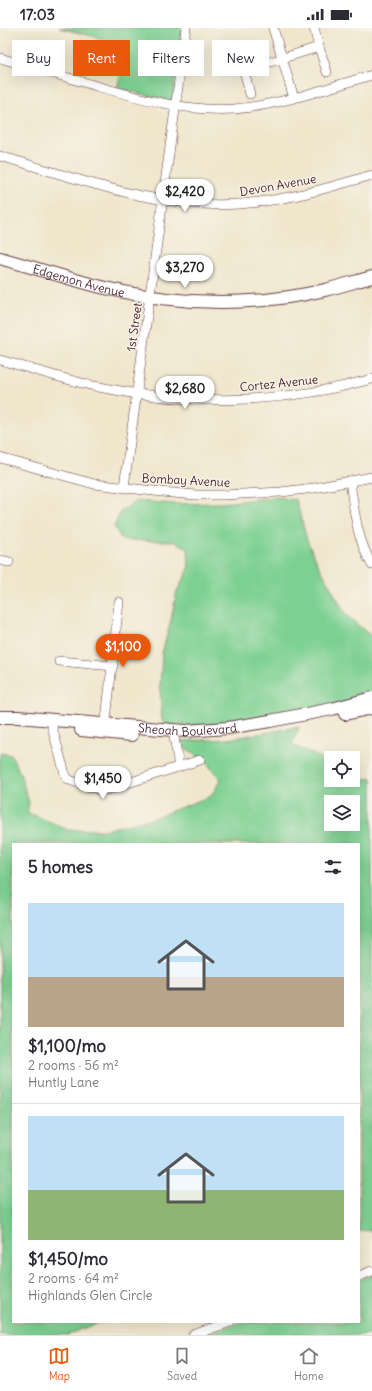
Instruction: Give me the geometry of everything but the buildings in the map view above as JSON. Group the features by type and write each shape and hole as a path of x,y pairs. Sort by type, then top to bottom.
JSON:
{"street":[{"name":"1st Street","path":"124,488 186,28"},
{"path":"273,28 294,98"},
{"path":"314,28 327,72"},
{"path":"269,62 319,47"},
{"path":"0,58 120,93 198,109 232,109 270,104 372,75"},
{"path":"246,76 250,94"},
{"name":"Devon Avenue","path":"0,156 126,192 163,200 210,204 238,204 264,201 322,190 372,175"},
{"name":"Edgemon Avenue","path":"0,258 105,288 183,301 212,302 276,299 325,290 372,277"},
{"name":"Cortez Avenue","path":"0,360 100,387 137,394 186,400 253,399 319,391 372,378"},
{"name":"Bombay Avenue","path":"0,458 88,482 162,492 224,495 252,494 301,490 372,476"},
{"path":"350,481 361,539 367,558 372,565"},
{"path":"106,728 119,602"},
{"path":"59,661 113,666"},
{"name":"Sheoah Boulevard","path":"175,734 228,728 270,721 332,709 372,698"},
{"name":"Sheoah Boulevard","path":"0,717 18,717 106,728 175,734 228,735 322,719 372,708"},
{"name":"Sheoah Boulevard","path":"0,724 106,728"},
{"path":"52,727 65,774 68,779 100,790 106,790 200,760"},
{"path":"175,734 179,767"},
{"path":"360,1276 372,1271"},
{"path":"193,1335 227,1323"}],"green space":[{"path":"59,28 182,28 180,40 138,40 138,76 175,76 172,101 117,88 120,76 130,76 130,40 108,40"},
{"path":"278,497 296,500 307,540 345,614 372,637 372,694 331,706 228,724 166,726 162,720 160,688 162,653 177,591 189,569 188,548 174,541 122,540 114,527 121,511 137,501 176,504 222,503"},
{"path":"299,727 292,745 324,759 324,787 360,787 360,780 372,778 372,1230 360,1232 360,843 12,843 12,1323 98,1323 67,1335 0,1335 0,753 11,755 20,773 29,803 27,813 68,830 104,830 151,819 211,796 221,780 208,765 203,756 199,757 180,744 179,741 228,739"},
{"path":"372,1275 372,1335 205,1335 238,1323 360,1323 360,1280"}]}
